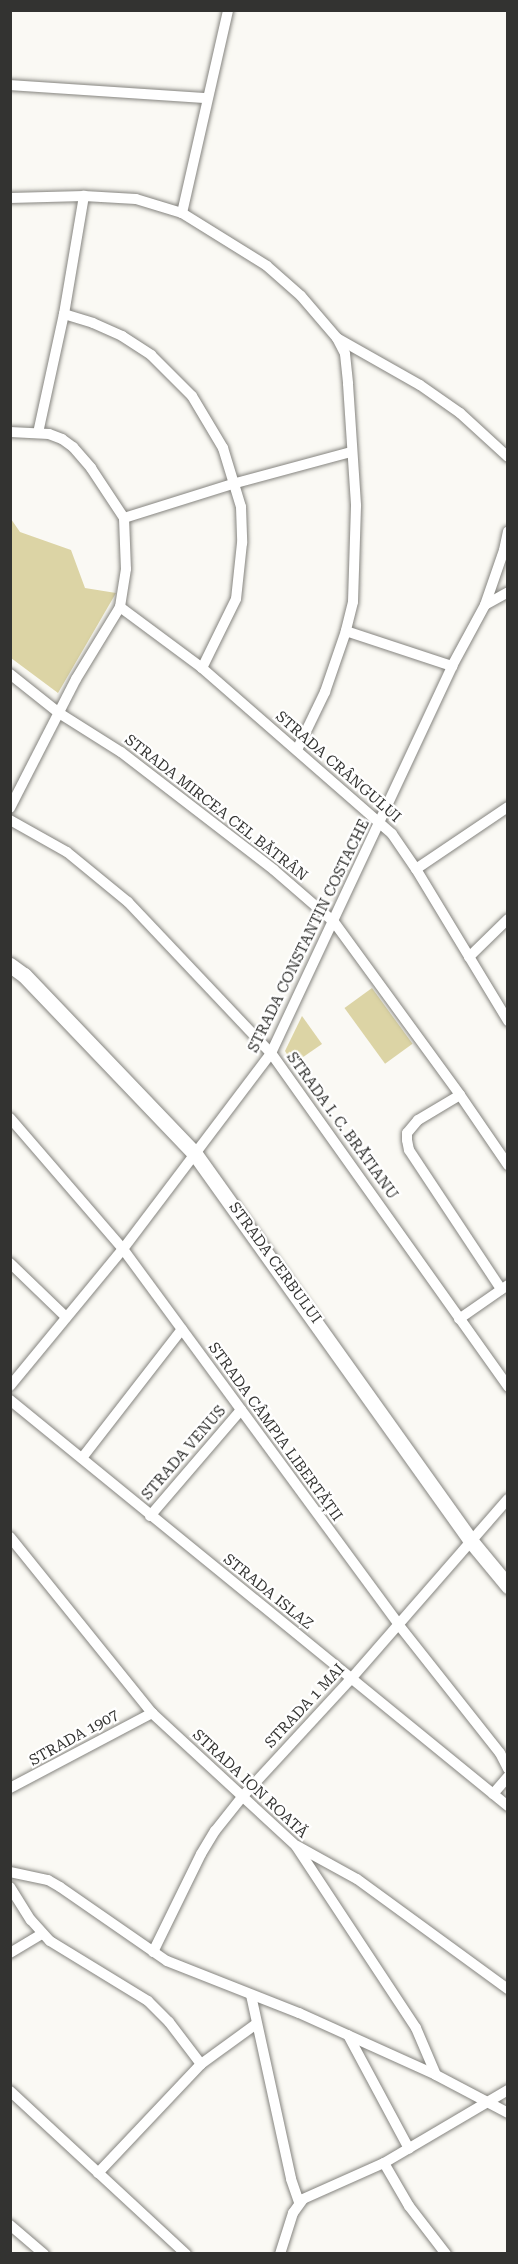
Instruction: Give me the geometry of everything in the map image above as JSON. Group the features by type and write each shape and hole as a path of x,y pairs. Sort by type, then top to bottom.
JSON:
{"street":[{"path":"182,213 228,10"},
{"path":"10,85 207,98"},
{"path":"38,433 64,314 84,196"},
{"path":"10,198 84,196 136,199 182,213 267,266 301,296 337,338 345,354 356,506 353,602 346,631 325,692 297,750"},
{"path":"64,314 93,323 122,336 151,355 192,396 223,448 236,483 241,507 242,543 239,581 236,599 221,634 202,668"},
{"path":"337,338 420,385 452,407 472,422 507,457"},
{"path":"10,432 38,433 62,439 73,447 107,490 124,518 126,569 120,607 75,680 10,808"},
{"path":"124,518 236,483 351,452"},
{"name":"STRADA CONSTANTIN COSTACHE","path":"10,1386 123,1249 271,1053 452,666 485,605 504,550 507,531"},
{"path":"485,605 507,592"},
{"name":"STRADA CRÂNGULUI","path":"120,607 202,668 399,843 507,1021"},
{"path":"346,631 452,666"},
{"name":"STRADA MIRCEA CEL BĂTRÂN","path":"10,674 59,713 121,752 274,870 334,922 460,1095 507,1165"},
{"path":"416,869 507,807"},
{"name":"STRADA I. C. BRĂTIANU","path":"10,820 67,852 128,902 271,1053 507,1387"},
{"path":"469,957 507,920"},
{"name":"STRADA CERBULUI","path":"10,965 24,975 195,1154 470,1540 507,1586"},
{"path":"459,1319 504,1287 409,1150 407,1133 418,1120 460,1095"},
{"name":"STRADA CÂMPIA LIBERTĂȚII","path":"10,1118 123,1249 398,1624 500,1752 507,1769"},
{"path":"10,1263 66,1317"},
{"path":"82,1458 182,1329"},
{"name":"STRADA ISLAZ","path":"10,1400 507,1806"},
{"name":"STRADA VENUS","path":"150,1516 241,1410"},
{"name":"STRADA 1 MAI","path":"153,1952 201,1854 215,1831 242,1797 350,1680 507,1499"},
{"name":"STRADA ION ROATĂ","path":"10,1538 152,1713 296,1845 416,2028 436,2075"},
{"name":"STRADA 1907","path":"10,1788 152,1713"},
{"path":"493,1794 507,1777"},
{"path":"296,1845 357,1879 507,1989"},
{"path":"10,1872 54,1884 153,1952 186,1970 348,2035 436,2075 507,2113"},
{"path":"10,1887 42,1934 148,2001 169,2022 201,2064"},
{"path":"10,1953 42,1934"},
{"path":"251,1995 291,2179 299,2202"},
{"path":"98,2173 201,2064 256,2024"},
{"path":"348,2035 409,2149"},
{"path":"280,2253 299,2202 384,2163 507,2090"},
{"path":"12,2094 186,2253"},
{"path":"384,2163 409,2206 446,2253"},
{"path":"10,2225 44,2253"}],"shaded area":[{"path":"11,519 20,532 71,550 85,588 116,593 58,693 11,658"},
{"path":"372,988 413,1044 385,1064 344,1008"},
{"path":"302,1016 322,1044 293,1064 285,1051"}]}
